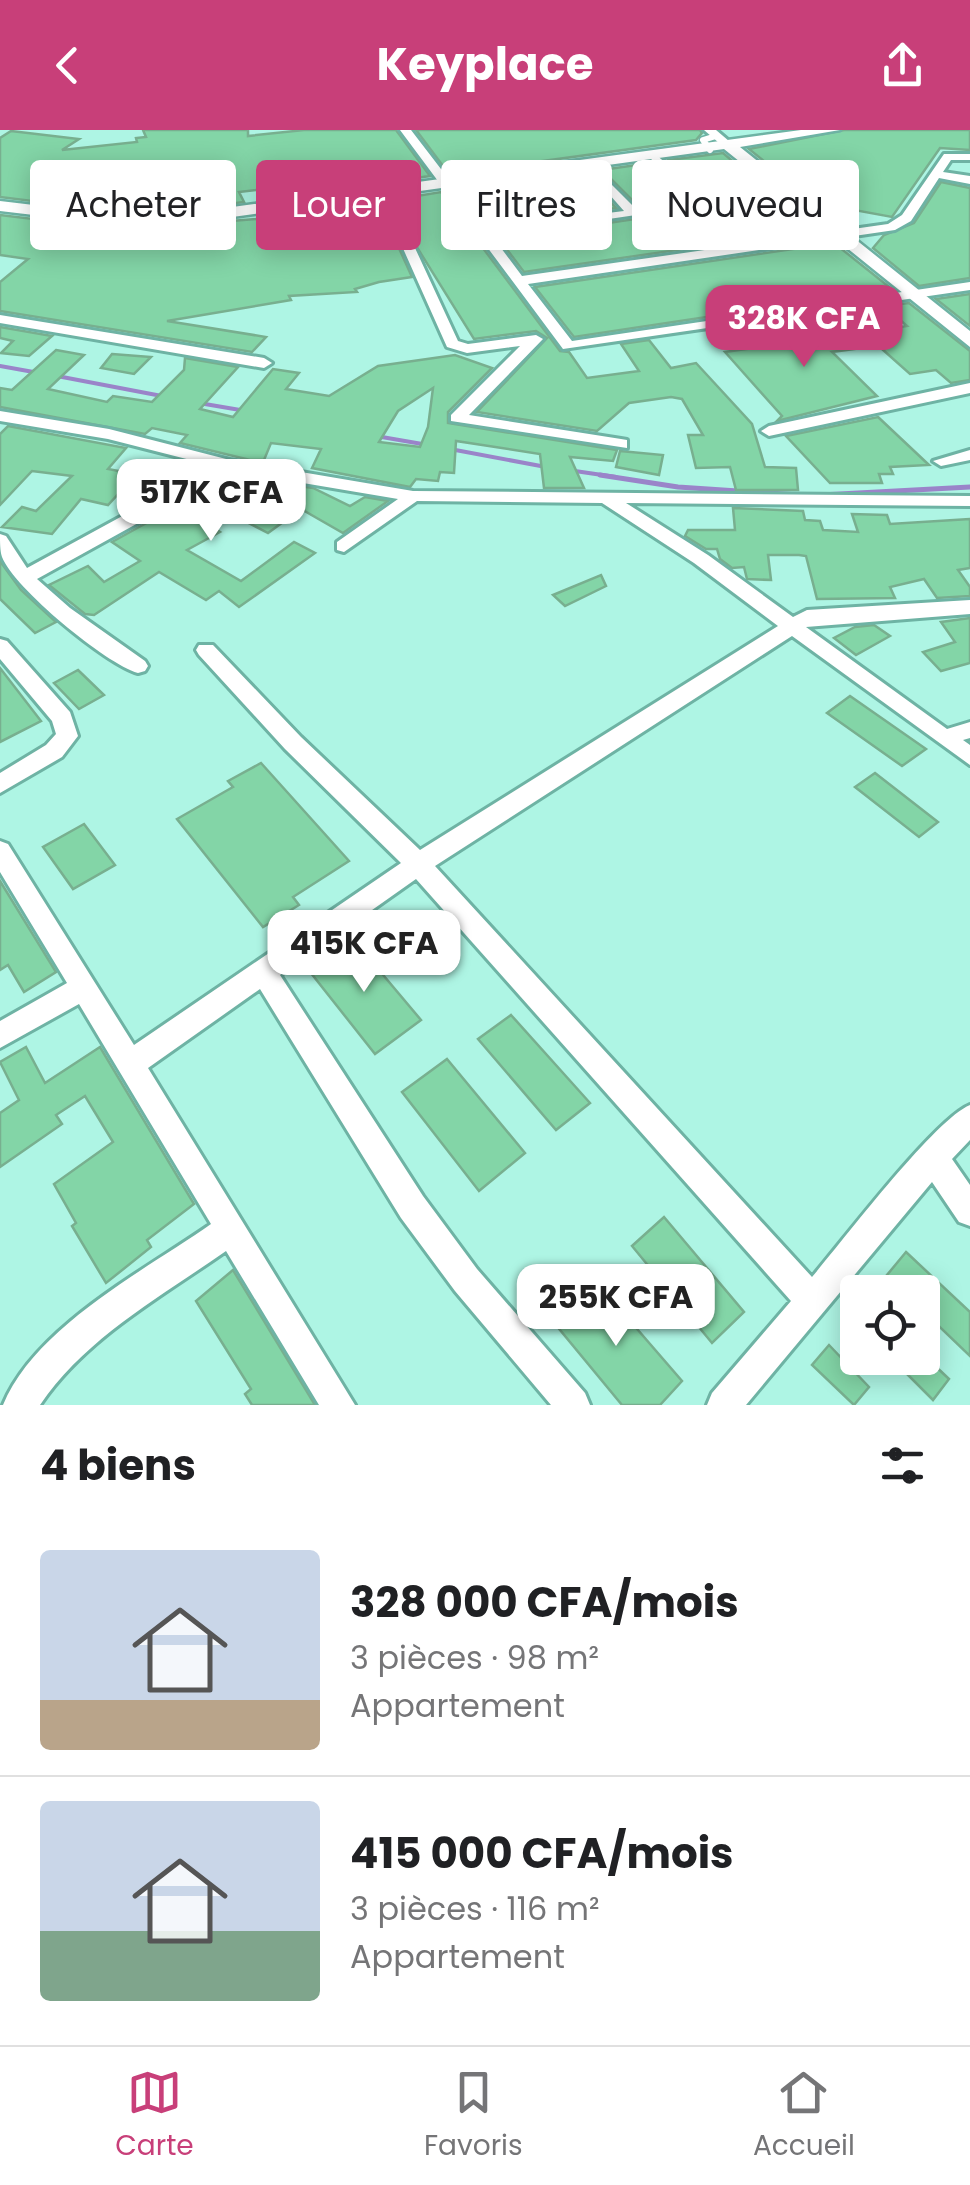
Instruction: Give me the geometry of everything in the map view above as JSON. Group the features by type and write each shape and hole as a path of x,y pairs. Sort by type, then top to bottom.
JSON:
{"street":[{"path":"404,130 441,181"},
{"path":"730,148 832,130"},
{"path":"612,162 655,157 711,139 746,160"},
{"path":"859,230 900,224 948,156 970,157"},
{"path":"655,157 658,160"},
{"path":"936,174 970,180"},
{"path":"0,206 82,218 154,220 441,184"},
{"path":"612,190 632,212"},
{"path":"410,250 452,344 467,349 556,336"},
{"path":"493,250 556,336 576,348 970,286"},
{"path":"517,281 725,250"},
{"path":"859,250 970,340"},
{"path":"0,318 264,363"},
{"path":"534,340 457,418 621,444"},
{"path":"769,432 970,388"},
{"path":"0,416 109,434 229,465 414,496 970,501"},
{"path":"941,461 970,455"},
{"path":"24,578 229,465"},
{"path":"344,546 414,496"},
{"path":"603,496 701,559 788,627 970,757"},
{"path":"0,540 24,578 63,613 138,666"},
{"path":"130,1064 418,864 788,627 807,618 837,612 886,614 970,607"},
{"path":"0,646 62,718 67,736 54,751 0,784"},
{"path":"206,650 293,743 418,864 812,1301"},
{"path":"944,738 970,730"},
{"path":"0,851 338,1405"},
{"path":"263,971 412,1208 466,1280 573,1405"},
{"path":"0,1035 83,988"},
{"path":"724,1405 970,1119"},
{"path":"933,1158 970,1211"},
{"path":"20,1405 32,1382 65,1349 231,1229"}],"building":[{"path":"143,130 248,130 248,136 304,130 396,130 418,160 256,160 256,190 239,192 244,202 236,203 236,160 30,160 30,201 0,197 0,138 11,131 79,139 62,150 137,142 136,138 146,137"},
{"path":"416,130 702,133 696,140 551,160 441,160 441,163"},
{"path":"844,130 970,130 970,150 940,148 892,217 859,211 859,160 763,160 749,149"},
{"path":"723,153 731,160 669,160"},
{"path":"632,166 632,200 612,180 612,169"},
{"path":"941,182 970,188 970,278 919,286 873,248 884,235 914,223"},
{"path":"441,192 441,250 484,250 560,351 569,352 587,378 639,371 621,344 649,340 671,368 696,363 752,424 765,467 796,468 798,490 736,490 730,467 696,468 688,435 703,435 682,399 629,403 597,431 477,412 547,338 536,331 474,339 419,250 421,195"},
{"path":"0,215 30,219 30,250 236,250 236,221 256,219 256,250 400,250 412,277 379,282 355,289 357,292 289,296 291,300 167,321 266,337 252,352 0,311 0,282 28,259 0,255"},
{"path":"632,219 632,250 677,250 524,272 507,250 612,250 612,222"},
{"path":"786,250 843,250 893,290 781,306 769,294 710,303 720,315 574,337 535,287"},
{"path":"970,294 970,326 936,299"},
{"path":"909,303 970,351 970,380 951,383 936,370 910,374 864,333 907,326 884,306"},
{"path":"826,315 861,348 832,352 877,396 777,421 782,416 725,352 789,343 783,338 802,334 799,319"},
{"path":"0,327 52,336 29,356 1,353 13,341 0,338"},
{"path":"56,350 84,355 48,389 107,402 113,396 152,402 184,370 185,358 238,367 200,409 233,417 273,369 299,373 286,389 329,396 378,366 455,355 492,368 448,412 448,423 617,450 613,461 570,457 584,488 544,488 540,454 456,441 454,473 440,472 438,481 416,479 410,487 312,468 321,449 271,443 264,460 250,460 180,443 187,435 152,428 145,434 0,407 0,388 12,390","holes":["433,388 428,427 420,447 379,442 398,411"]},
{"path":"112,354 151,357 134,374 101,368"},
{"path":"878,417 929,465 890,467 893,474 879,474 882,483 830,483 786,436"},
{"path":"8,426 126,448 108,469 144,476 172,476 183,462 204,467 157,493 121,491 108,505 81,499 52,534 2,527 22,507 36,511 72,476 32,471 0,505 0,434"},
{"path":"620,451 663,455 659,475 616,467"},
{"path":"233,475 256,479 282,492 292,485 313,488 350,506 365,497 388,501 343,533 301,509 268,533 243,520 253,513 223,499 195,515 220,532 187,550 241,581 294,542 315,553 239,607 219,591 206,600 159,572 94,615 85,614 49,585 88,566 104,582 140,561 112,542"},
{"path":"733,508 803,511 805,520 820,521 823,530 858,532 852,514 887,515 890,524 970,519 970,568 958,570 970,587 970,596 937,598 924,579 890,587 895,598 817,599 806,556 799,555 768,555 771,580 747,579 744,567 732,568 720,559 717,549 706,549 685,536 688,530 735,530"},
{"path":"0,561 21,590 56,622 35,633 0,599"},
{"path":"601,575 606,586 565,606 553,595"},
{"path":"970,618 970,663 941,671 923,652 955,642 941,622"},
{"path":"874,625 890,636 856,655 834,638 855,627"},
{"path":"0,668 41,721 0,742"},
{"path":"78,670 104,695 79,709 54,683"},
{"path":"850,696 926,749 902,766 827,713"},
{"path":"261,763 349,861 293,897 299,905 263,927 177,819 233,787 228,781"},
{"path":"875,773 938,822 919,837 855,787"},
{"path":"84,824 115,865 73,889 43,847"},
{"path":"0,881 56,972 24,992 8,965 0,970"},
{"path":"352,938 421,1020 375,1054 307,968"},
{"path":"511,1015 590,1103 556,1130 478,1039"},
{"path":"26,1047 45,1083 100,1047 194,1204 147,1240 151,1247 106,1283 72,1226 76,1223 54,1184 113,1142 85,1096 56,1115 62,1124 0,1167 0,1113 19,1100 0,1062"},
{"path":"447,1059 525,1153 479,1191 402,1092"},
{"path":"664,1217 744,1312 712,1343 632,1246"},
{"path":"906,1252 931,1275 887,1275"},
{"path":"233,1270 315,1405 252,1405 245,1394 251,1389 196,1301"},
{"path":"593,1278 682,1381 660,1405 622,1405 551,1319"},
{"path":"940,1284 970,1312 970,1356 940,1327"},
{"path":"829,1345 840,1357 840,1375 858,1375 869,1387 854,1405 812,1365"},
{"path":"940,1370 949,1379 933,1400 908,1375 940,1375"}],"waterway":[{"path":"0,366 39,373"},
{"path":"57,376 167,397"},
{"path":"199,403 246,411"},
{"path":"376,436 428,445"},
{"path":"450,449 546,467"},
{"path":"568,470 616,477"},
{"path":"600,475 678,487 799,495"},
{"path":"821,495 970,487"}]}
